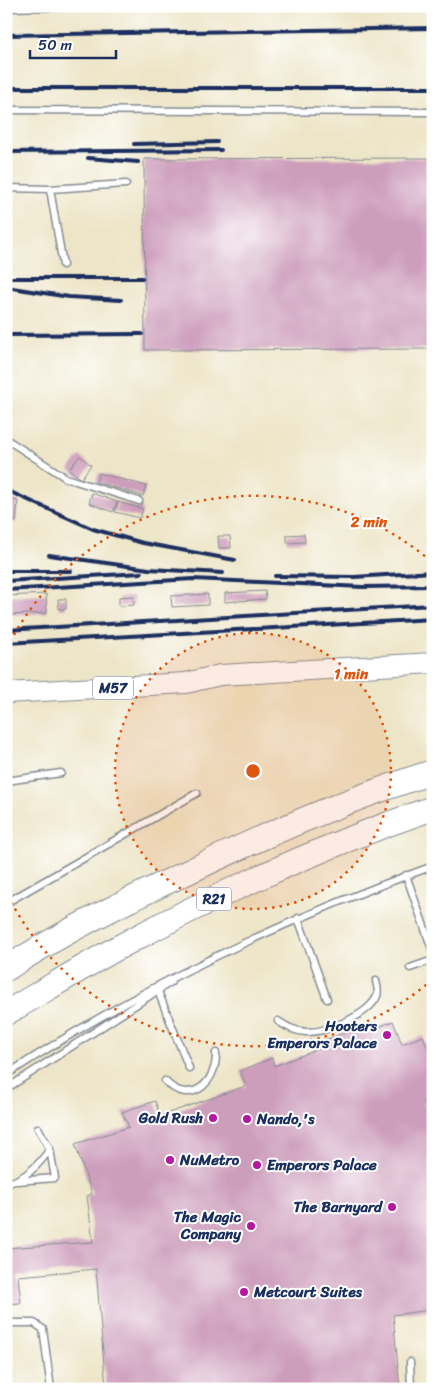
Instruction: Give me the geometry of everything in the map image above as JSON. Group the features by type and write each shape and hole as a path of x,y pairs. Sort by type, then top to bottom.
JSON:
{"highway":[{"name":"R21","path":"6,969 129,900 223,856 337,806 433,772"},
{"name":"R21","path":"6,1014 119,947 174,918 270,872 374,828 433,808"}],"main road":[{"name":"M57","path":"6,694 186,683 220,676 433,663"},
{"name":"M57","path":"6,680 186,671 220,676"}],"lane":[{"path":"6,8 102,6"},
{"path":"6,110 433,112"},
{"path":"6,188 50,189 126,184"},
{"path":"50,189 63,265"},
{"path":"6,438 66,478 139,501"},
{"path":"6,781 61,773"},
{"path":"6,903 197,793"},
{"path":"6,1075 82,1026 157,988 218,954 298,918 433,866"},
{"path":"406,875 433,952"},
{"path":"298,918 327,999"},
{"path":"410,968 433,960"},
{"path":"278,1020 291,1030 309,1032 346,1021 363,1013 372,1004 378,992 376,981"},
{"path":"157,988 189,1068"},
{"path":"6,1088 157,988"},
{"path":"165,1081 178,1090 191,1093 199,1089 211,1078 216,1067 216,1053"},
{"path":"6,1184 17,1181 55,1178 50,1149 38,1128"},
{"path":"17,1181 36,1168 50,1149"},
{"path":"6,1323 34,1323 43,1329 51,1389"},
{"path":"410,1362 411,1389"}],"building":[{"path":"433,158 433,349 145,350 144,159"},
{"path":"80,456 91,465 81,479 69,469"},
{"path":"99,473 146,486 143,496 96,482"},
{"path":"92,493 117,502 113,512 89,503"},
{"path":"6,499 18,501 16,522 6,521"},
{"path":"118,502 143,509 140,518 115,512"},
{"path":"304,534 305,542 287,543 287,535"},
{"path":"218,536 230,536 231,548 219,548"},
{"path":"265,591 266,599 225,602 225,593"},
{"path":"46,594 47,613 8,615 7,596"},
{"path":"208,594 208,605 172,607 171,596"},
{"path":"133,596 134,605 119,606 119,597"},
{"path":"58,599 66,599 66,609 59,609"},
{"path":"393,1021 402,1044 423,1036 433,1063 433,1097 423,1101 426,1114 433,1117 433,1349 431,1350 429,1310 393,1315 400,1389 106,1389 96,1269 18,1276 21,1303 6,1304 6,1248 93,1242 87,1196 92,1194 75,1144 129,1127 122,1112 155,1101 160,1116 246,1086 240,1071 272,1058 274,1066 324,1047 322,1041 364,1026 365,1033"}],"railway":[{"path":"321,6 433,8"},
{"path":"6,35 433,28"},
{"path":"6,88 433,88"},
{"path":"134,144 217,142"},
{"path":"6,152 221,150"},
{"path":"88,158 138,162"},
{"path":"9,278 142,278"},
{"path":"6,287 69,297 121,300"},
{"path":"7,335 142,334"},
{"path":"6,490 93,529 143,543 235,560"},
{"path":"49,555 149,569 223,573"},
{"path":"6,571 71,571"},
{"path":"275,576 354,577 433,572"},
{"path":"6,581 141,573"},
{"path":"6,590 193,579 362,587 433,586"},
{"path":"6,630 433,605"},
{"path":"6,643 433,619"}],"place":[{"name":"Hooters Emperors Palace","path":"387,1035"},
{"name":"Gold Rush","path":"213,1118"},
{"name":"Nando,'s","path":"247,1119"},
{"name":"NuMetro","path":"170,1160"},
{"name":"Emperors Palace","path":"257,1165"},
{"name":"The Barnyard","path":"392,1207"},
{"name":"The Magic Company","path":"251,1226"},
{"name":"Metcourt Suites","path":"244,1292"}]}
